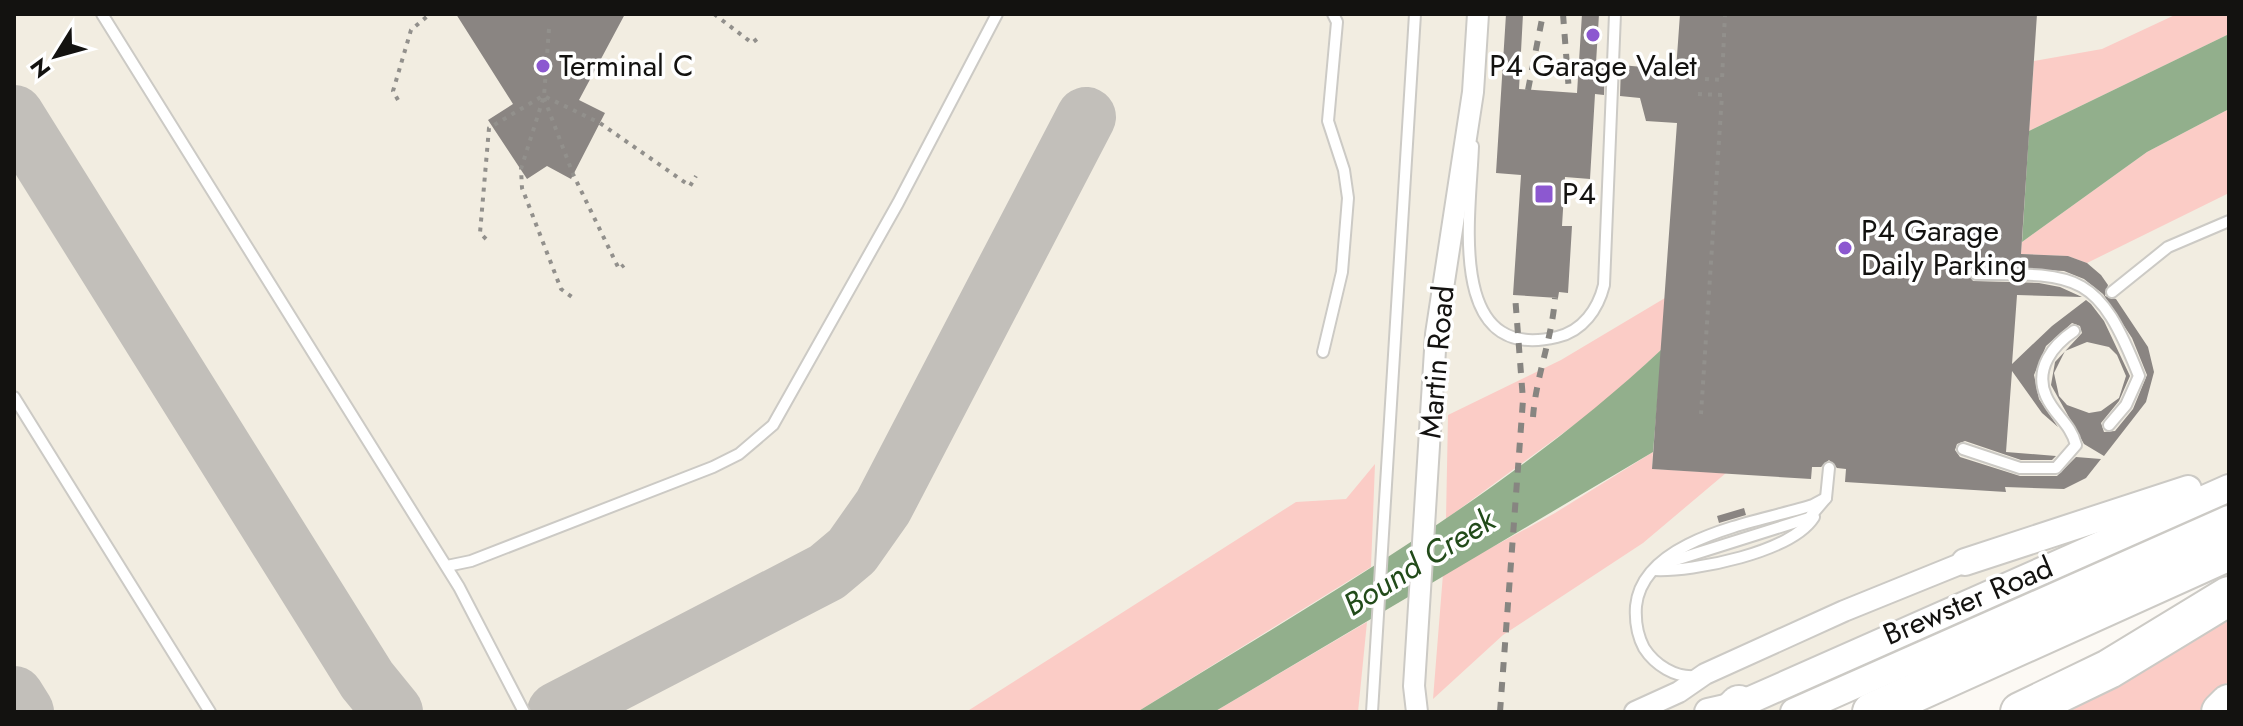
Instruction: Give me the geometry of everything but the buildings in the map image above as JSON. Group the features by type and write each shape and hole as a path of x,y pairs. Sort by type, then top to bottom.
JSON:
{"highway":[{"path":"1881,708 2229,551"},
{"path":"2020,712 2109,669 2229,596"},
{"path":"2221,712 2229,704"}],"street":[{"name":"Martin Road","path":"1417,712 1414,686 1439,310 1476,58 1478,14"},
{"path":"1635,712 1679,692 1705,674 1844,611 1965,562 2229,476"},
{"name":"Brewster Road","path":"1726,710 2229,488"},
{"name":"Brewster Road","path":"1794,712 2229,519"},
{"path":"1965,562 1987,568 1999,588 1998,605 1984,627"}],"lane":[{"path":"102,14 447,566 524,712"},
{"path":"447,566 471,561 713,467 739,454 773,425 898,203 997,14"},
{"path":"1323,352 1342,272 1348,198 1344,170 1328,121 1337,22 1333,14"},
{"path":"1372,712 1415,14"},
{"path":"1476,58 1470,266 1472,290 1489,320 1506,333 1526,340 1559,337 1576,329 1591,314 1604,285 1615,14"},
{"path":"2112,292 2168,247 2229,221"},
{"path":"1976,274 2048,274 2070,279 2103,304 2139,376 2126,405 2109,425"},
{"path":"1963,449 2020,468 2056,468 2076,445 2072,430 2045,395 2044,366 2055,343 2074,331"},
{"path":"14,397 210,712"},
{"path":"1654,570 1678,571 1773,546 1806,528 1826,498 1829,468"},
{"path":"1705,674 1691,677 1670,672 1654,660 1642,644 1636,623 1637,600 1654,570 1687,544 1813,505 1826,498"}],"path":[{"path":"714,14 752,43 761,36"},
{"path":"1705,79 1722,80 1725,14"},
{"path":"398,100 393,91 411,30 428,16"},
{"path":"549,29 544,96 521,169 522,188 561,289 572,297"},
{"path":"1698,94 1722,95 1701,414"},
{"path":"544,96 600,123 690,186 696,176"},
{"path":"486,239 480,233 489,128 544,96"},
{"path":"544,96 573,174 619,269 624,265"}],"shaded area":[{"path":"14,14 2229,14 2229,532 1830,712 14,712"},
{"path":"2177,14 2229,14 2229,34 2029,131 2034,61 2102,49"},
{"path":"2229,109 2229,193 2087,263 2068,256 2021,254 2022,242 2147,152"},
{"path":"1665,298 1662,349 1604,403 1446,519 1448,415 1561,360"},
{"path":"1653,452 1652,469 1726,473 1643,543 1503,635 1433,699 1443,574 1555,513"},
{"path":"1375,464 1371,567 1137,712 966,712 1296,502 1346,499"},
{"path":"2229,614 2229,681 2198,712 2056,712"},
{"path":"1367,622 1358,712 1214,712"}],"water":[{"path":"2229,34 2229,109 2147,152 2022,242 2029,131"},
{"name":"Bound Creek","path":"1662,349 1653,452 1214,712 1137,712 1342,586 1475,498 1540,452"}],"taxiway":[{"path":"14,115 367,680 393,712"},
{"path":"557,712 827,572 852,551 883,507 1086,117"},
{"path":"14,696 24,712"}],"railway":[{"path":"1528,90 1543,14"},
{"path":"1563,14 1569,92"},
{"path":"1500,712 1523,400 1515,295"},
{"path":"1533,417 1555,298"}],"place":[{"name":"P4 Garage Valet","path":"1593,35"},
{"name":"Terminal C","path":"543,66"},
{"name":"P4","path":"1544,194"},
{"name":"P4 Garage Daily Parking","path":"1845,248"}]}
